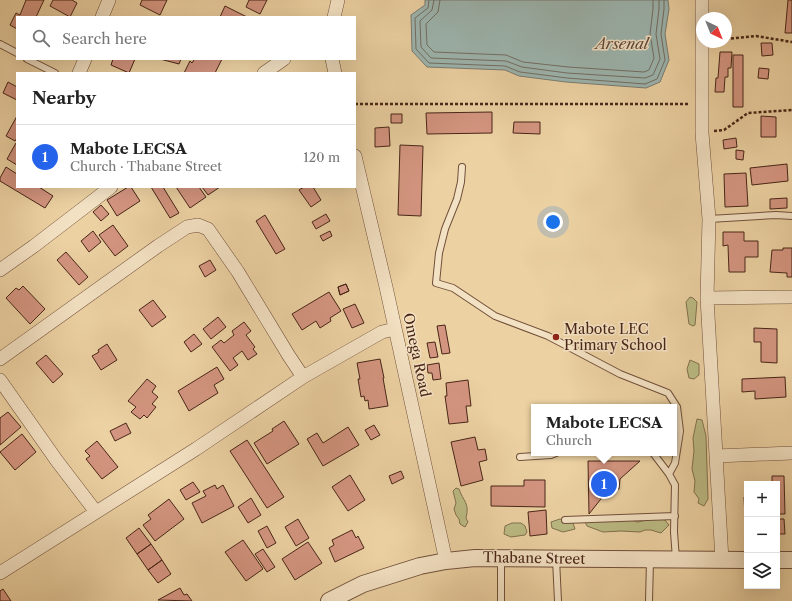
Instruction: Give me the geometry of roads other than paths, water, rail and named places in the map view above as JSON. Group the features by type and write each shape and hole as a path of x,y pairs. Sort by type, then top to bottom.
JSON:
{"street":[{"path":"102,16 109,0"},
{"path":"334,16 338,0"},
{"path":"702,0 701,104 709,219 707,298 722,560"},
{"path":"79,72 85,60"},
{"path":"265,72 283,60"},
{"path":"332,60 335,72"},
{"name":"Omega Road","path":"356,160 396,329 446,561"},
{"path":"0,270 110,188"},
{"path":"0,359 158,246 187,227 198,225 208,229 238,272 303,377"},
{"path":"707,298 792,297"},
{"path":"0,573 196,449 303,377 382,332 396,329"},
{"path":"0,380 57,461 96,512"},
{"path":"716,456 792,453"},
{"name":"Thabane Street","path":"329,601 363,584 420,566 446,561 475,558 650,558 744,560"},
{"path":"780,560 792,560"}],"lane":[{"path":"0,44 16,52"},
{"path":"30,60 53,72"},
{"path":"462,167 461,182 457,199 445,229 439,253 436,283 453,288 495,316 548,336 620,374 668,393 675,404"},
{"path":"709,219 776,215 792,216"},
{"path":"677,407 680,431 677,450"},
{"path":"520,457 536,456"},
{"path":"655,456 670,474 675,485 676,559"},
{"path":"670,474 675,463 676,456"},
{"path":"565,520 675,516"},
{"path":"501,558 501,601"},
{"path":"649,601 650,558"},
{"path":"556,559 558,601"}],"water":[{"name":"Arsenal","path":"425,0 668,0 669,9 665,34 669,60 660,82 646,88 566,82 519,76 505,70 427,67 412,51 411,15 425,5"}],"place":[{"name":"Mabote LEC Primary School","path":"556,337"},
{"name":"Mabote LECSA","path":"604,484"}]}
